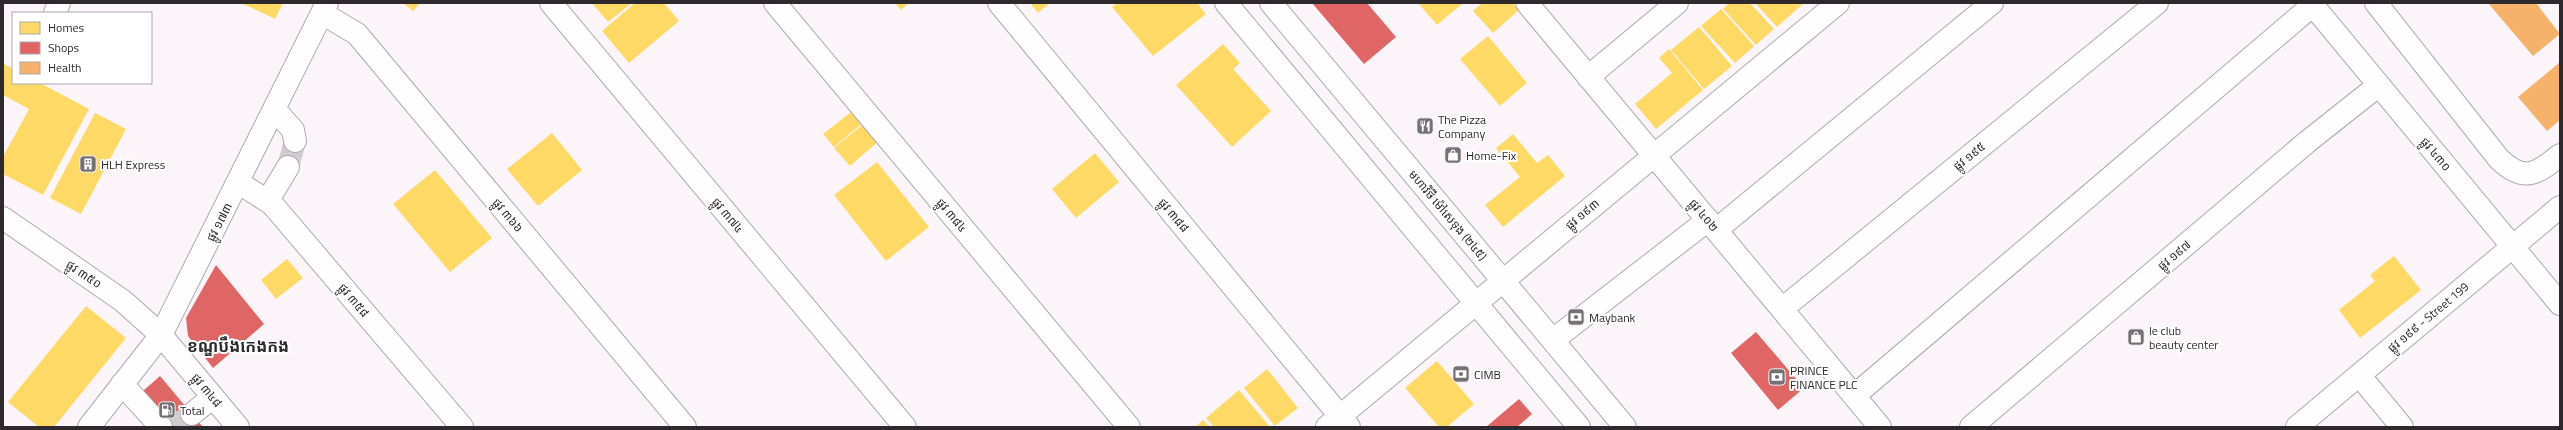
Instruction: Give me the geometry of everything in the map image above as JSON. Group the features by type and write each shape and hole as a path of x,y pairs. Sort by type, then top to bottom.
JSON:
{"street":[{"name":"ផ្លូវ ៣៧៤","path":"551,3 905,427"},
{"name":"ផ្លូវ ៣៨៤","path":"775,3 1129,427"},
{"name":"ផ្លូវ ៣៨៨","path":"999,3 1339,423"},
{"path":"1226,3 1579,427"},
{"name":"មហាវិថី ម៉ៅសេទុង (២៤៥)","path":"1271,3 1625,427"},
{"name":"ផ្លូវ ៤០២","path":"1527,3 1880,427"},
{"path":"1588,76 1677,3"},
{"name":"ផ្លូវ ១៩៣","path":"1339,423 1475,302 1838,3"},
{"path":"1553,340 1712,225 1992,3"},
{"name":"ផ្លូវ ១៩៥","path":"1782,309 2157,3"},
{"path":"2376,3 2499,159 2511,170 2526,174 2540,172 2560,155"},
{"path":"1854,396 2312,4"},
{"name":"ផ្លូវ ៤៣០","path":"2312,4 2560,304"},
{"name":"ផ្លូវ ១៧៣","path":"89,427 161,335 239,183 324,8"},
{"name":"ផ្លូវ ៣៦៦","path":"324,8 356,34 685,427"},
{"name":"ផ្លូវ ១៩៧","path":"1971,427 2307,142 2379,85"},
{"path":"274,109 293,130 295,141"},
{"path":"268,200 288,167"},
{"name":"ផ្លូវ ៣៥៨","path":"239,183 268,200 462,427"},
{"name":"ផ្លូវ ១៩៩ - Street 199","path":"2297,427 2560,207"},
{"name":"ផ្លូវ ៣៥០","path":"3,218 123,301 161,335"},
{"name":"ផ្លូវ ៣៤៨","path":"161,335 238,427"},
{"path":"2359,375 2402,427"},
{"path":"122,384 161,427"},
{"path":"192,414 213,397"}],"building: Homes":[{"path":"241,3 283,3 275,19"},
{"path":"403,3 420,3 413,11"},
{"path":"592,3 632,3 608,22"},
{"path":"635,3 664,3 679,21 629,63 602,31"},
{"path":"895,3 909,3 901,10"},
{"path":"1030,3 1050,3 1038,13"},
{"path":"1117,3 1197,3 1206,14 1153,56 1112,7"},
{"path":"1418,3 1461,3 1462,4 1437,25"},
{"path":"1482,3 1513,3 1519,10 1493,33 1473,11"},
{"path":"1729,3 1750,3 1774,29 1756,45 1723,9"},
{"path":"1755,3 1804,3 1777,27"},
{"path":"1721,9 1754,46 1735,63 1701,26"},
{"path":"1699,27 1732,66 1704,89 1671,50"},
{"path":"1488,36 1527,83 1500,106 1460,59"},
{"path":"1223,44 1240,63 1233,69 1271,111 1232,147 1176,85"},
{"path":"1669,49 1703,90 1656,129 1635,104 1672,73 1659,58"},
{"path":"3,63 12,68 12,84 42,84 89,109 43,195 3,174 3,157 29,109 3,95"},
{"path":"855,109 865,121 834,147 823,134"},
{"name":"HLH Express","path":"95,113 126,129 81,214 50,198"},
{"path":"866,122 881,139 850,166 834,148"},
{"path":"552,133 582,170 538,206 507,169"},
{"path":"1513,134 1537,163 1548,155 1565,176 1503,227 1485,205 1520,177 1496,148"},
{"path":"1095,153 1119,182 1076,218 1052,189"},
{"path":"877,162 929,227 886,261 834,195"},
{"path":"435,170 492,238 450,272 393,204"},
{"path":"2394,256 2421,290 2360,338 2339,310 2375,281 2370,275"},
{"path":"287,259 303,278 276,299 261,280"},
{"path":"86,306 126,338 54,427 39,427 8,402"},
{"path":"1437,361 1474,404 1447,427 1439,427 1405,388"},
{"path":"1267,369 1298,408 1275,426 1244,388"},
{"path":"1239,390 1270,427 1214,427 1206,418"},
{"path":"1203,420 1210,427 1195,427"}],"building: Shops":[{"path":"1312,3 1367,3 1396,37 1364,64"},
{"path":"216,265 264,324 213,368 188,336 186,318"},
{"path":"1756,332 1804,388 1778,410 1731,353"},
{"path":"160,376 202,426 174,427 143,391"},
{"path":"1519,399 1532,414 1517,427 1486,427"}],"building: Health":[{"path":"2488,3 2536,3 2560,34 2533,56"},
{"path":"2560,62 2560,120 2547,131 2518,97"}],"tunnel":[{"path":"288,167 295,141"},
{"path":"173,427 192,414"}],"place":[{"name":"The Pizza Company","path":"1425,126"},
{"name":"Home-Fix","path":"1453,155"},
{"name":"HLH Express","path":"88,164"},
{"name":"Maybank","path":"1576,317"},
{"name":"le club beauty center","path":"2136,337"},
{"name":"CIMB","path":"1461,374"},
{"name":"PRINCE FINANCE PLC","path":"1777,377"},
{"name":"Total","path":"167,410"}],"district":[{"name":"ខណ្ឌបឹងកេងកង","path":"238,346"}]}
